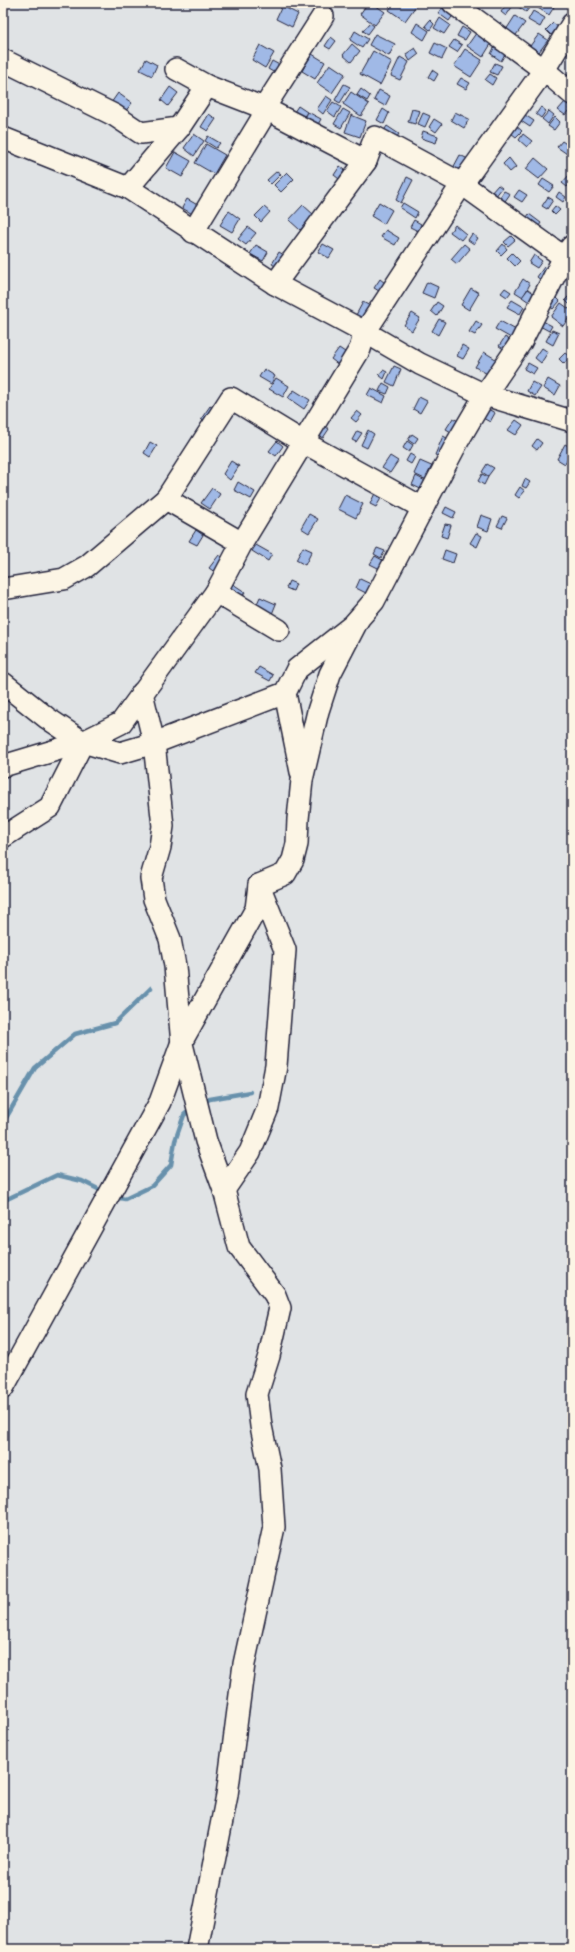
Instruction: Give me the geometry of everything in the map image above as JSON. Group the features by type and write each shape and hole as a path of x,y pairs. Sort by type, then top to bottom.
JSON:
{"street":[{"path":"454,3 544,70 572,94"},
{"path":"193,232 262,120 264,108 323,16"},
{"path":"3,766 83,742 121,723 216,592 242,544 360,349 365,332 462,184 544,70 572,24"},
{"path":"3,60 114,115 141,133 179,128"},
{"path":"176,69 207,86 264,108 366,161"},
{"path":"128,188 179,128 207,86"},
{"path":"275,284 366,161 375,137 462,184 569,255 521,342 485,395 423,508 376,599 358,620 297,669 285,693 302,780"},
{"path":"3,138 128,188 193,232 275,284 365,332 420,364 485,395 572,421"},
{"path":"3,588 64,579 87,566 166,499 231,398 303,442 423,508"},
{"path":"166,499 242,544"},
{"path":"216,592 279,630"},
{"path":"259,885 285,874 293,860 297,844 302,780 318,711 330,674 358,620"},
{"path":"3,683 47,718 83,742 120,753 154,743 285,693"},
{"path":"142,693 154,743 163,826 160,847 151,878 154,899 171,946 182,1044 206,1141 224,1190 239,1247 275,1295 280,1308 269,1356 256,1394 260,1426 270,1469 274,1527 244,1664 227,1796 197,1949"},
{"path":"3,837 50,807 83,742"},
{"path":"3,1388 160,1102 182,1044 256,909 259,885"},
{"path":"224,1190 250,1152 268,1108 276,1066 285,950 259,885"}],"building":[{"path":"368,3 372,3 385,12 375,25 360,14"},
{"path":"394,3 418,3 405,21 389,10"},
{"path":"507,3 512,7 506,16 501,12"},
{"path":"519,3 524,3 530,7 526,12 517,6"},
{"path":"541,3 548,3 554,7 549,15 538,8"},
{"path":"282,6 298,14 292,27 276,19"},
{"path":"443,7 454,14 449,21 438,13"},
{"path":"533,11 545,18 540,27 528,20"},
{"path":"515,16 525,23 513,39 504,33"},
{"path":"440,18 450,25 444,34 434,28"},
{"path":"430,20 434,24 430,30 425,26"},
{"path":"370,23 374,26 368,34 363,31"},
{"path":"417,23 429,31 424,40 412,32"},
{"path":"553,23 558,27 551,35 546,30"},
{"path":"462,27 470,32 465,40 457,36"},
{"path":"479,29 494,39 483,57 467,46"},
{"path":"355,31 368,39 362,48 350,40"},
{"path":"375,34 395,44 389,56 369,45"},
{"path":"539,34 548,40 539,52 530,46"},
{"path":"331,37 336,41 330,49 325,46"},
{"path":"454,40 462,45 457,52 449,47"},
{"path":"435,43 447,49 442,59 430,53"},
{"path":"352,44 360,51 351,62 343,55"},
{"path":"260,45 274,53 265,68 252,60"},
{"path":"415,48 419,54 410,61 406,54"},
{"path":"494,48 505,54 501,61 491,54"},
{"path":"465,49 482,60 471,77 454,66"},
{"path":"373,51 392,62 380,85 360,74"},
{"path":"312,54 325,62 315,79 302,71"},
{"path":"400,57 409,62 400,80 391,76"},
{"path":"146,59 157,65 152,76 140,70"},
{"path":"272,61 285,68 280,76 268,69"},
{"path":"495,63 502,66 497,75 490,72"},
{"path":"330,64 345,74 332,93 317,83"},
{"path":"432,70 438,74 434,81 428,77"},
{"path":"490,74 496,78 492,85 485,80"},
{"path":"461,78 470,83 466,89 457,84"},
{"path":"344,84 350,87 340,103 335,100"},
{"path":"170,87 178,93 168,106 161,100"},
{"path":"361,89 370,96 367,101 357,95"},
{"path":"379,90 390,96 385,106 374,100"},
{"path":"351,92 369,104 361,116 343,104"},
{"path":"118,93 132,103 124,113 111,103"},
{"path":"326,96 332,100 323,114 317,109"},
{"path":"333,102 341,107 335,117 327,111"},
{"path":"565,102 571,107 565,115 558,110"},
{"path":"298,106 307,112 299,124 290,118"},
{"path":"541,107 546,111 541,118 536,114"},
{"path":"343,109 350,113 341,128 334,124"},
{"path":"383,109 389,113 384,124 377,120"},
{"path":"412,109 420,111 415,124 408,122"},
{"path":"549,111 554,115 548,124 542,119"},
{"path":"308,112 321,119 315,130 302,124"},
{"path":"455,112 469,119 464,128 451,120"},
{"path":"423,113 430,116 425,127 418,124"},
{"path":"209,114 216,119 208,131 201,127"},
{"path":"351,115 366,121 360,137 345,132"},
{"path":"525,115 534,121 530,127 521,121"},
{"path":"555,117 560,122 554,130 548,126"},
{"path":"434,119 442,124 436,132 429,127"},
{"path":"513,123 522,131 516,137 507,130"},
{"path":"387,126 399,134 395,140 383,132"},
{"path":"423,131 438,136 436,143 421,138"},
{"path":"194,134 204,141 194,156 184,148"},
{"path":"523,134 532,141 527,147 519,140"},
{"path":"208,136 220,143 216,148 205,141"},
{"path":"562,141 572,148 567,154 557,147"},
{"path":"206,144 225,155 214,174 195,163"},
{"path":"175,152 191,161 182,177 166,168"},
{"path":"460,155 468,159 459,174 452,170"},
{"path":"509,158 516,167 510,172 503,164"},
{"path":"535,158 548,169 539,179 526,169"},
{"path":"340,166 345,170 339,179 334,175"},
{"path":"277,171 281,174 271,184 267,180"},
{"path":"287,172 294,179 281,192 274,185"},
{"path":"570,174 572,176 572,181 567,187 562,183"},
{"path":"407,177 413,180 401,203 396,200"},
{"path":"543,179 554,186 549,192 539,185"},
{"path":"498,185 502,188 495,197 491,193"},
{"path":"519,190 527,195 522,202 514,197"},
{"path":"504,191 510,194 503,204 498,200"},
{"path":"559,192 566,197 563,202 556,197"},
{"path":"548,197 553,200 547,209 542,206"},
{"path":"187,199 201,207 196,216 182,208"},
{"path":"379,202 392,210 384,224 371,216"},
{"path":"403,203 418,212 415,218 400,208"},
{"path":"303,205 314,215 300,230 289,220"},
{"path":"555,206 560,210 555,215 551,211"},
{"path":"264,207 270,212 261,222 255,216"},
{"path":"229,211 240,219 232,232 220,225"},
{"path":"529,214 541,223 537,229 525,220"},
{"path":"414,220 421,224 418,231 410,227"},
{"path":"455,225 466,234 461,240 450,232"},
{"path":"248,227 256,233 246,245 238,239"},
{"path":"386,230 399,238 395,245 381,237"},
{"path":"472,234 478,238 474,244 468,240"},
{"path":"511,236 515,240 508,246 504,242"},
{"path":"323,244 334,250 329,258 318,252"},
{"path":"464,244 470,249 457,264 451,259"},
{"path":"503,244 507,249 501,255 497,251"},
{"path":"256,245 268,252 263,261 250,254"},
{"path":"279,252 287,257 280,269 272,264"},
{"path":"512,253 520,261 515,266 507,258"},
{"path":"534,255 542,261 537,268 529,263"},
{"path":"544,267 549,271 542,281 537,277"},
{"path":"380,279 385,283 379,291 374,288"},
{"path":"523,279 530,284 523,297 515,292"},
{"path":"427,282 438,287 434,298 422,293"},
{"path":"471,288 479,293 469,310 461,305"},
{"path":"505,288 511,292 507,297 501,293"},
{"path":"528,289 535,294 529,302 522,297"},
{"path":"572,293 572,307 565,300"},
{"path":"555,296 560,301 553,309 548,305"},
{"path":"512,300 524,307 520,314 507,307"},
{"path":"363,302 370,306 363,319 356,315"},
{"path":"437,302 443,306 437,316 431,311"},
{"path":"561,303 572,311 572,314 563,326 551,317"},
{"path":"412,313 420,318 412,331 404,325"},
{"path":"439,319 445,322 438,335 432,331"},
{"path":"541,320 552,326 549,331 538,325"},
{"path":"476,321 482,325 475,335 469,332"},
{"path":"500,321 516,330 511,338 495,329"},
{"path":"552,330 559,333 553,345 546,341"},
{"path":"505,337 511,341 505,350 499,346"},
{"path":"462,345 469,349 463,359 457,356"},
{"path":"339,348 348,354 340,366 331,359"},
{"path":"542,348 548,352 541,363 535,358"},
{"path":"484,352 499,361 491,376 475,367"},
{"path":"565,353 570,357 564,364 559,359"},
{"path":"528,363 537,368 533,374 524,369"},
{"path":"394,366 401,369 394,386 386,382"},
{"path":"264,369 275,376 271,384 259,377"},
{"path":"383,370 387,372 384,379 379,375"},
{"path":"276,378 289,386 283,397 269,389"},
{"path":"548,379 560,386 555,395 543,388"},
{"path":"532,382 541,387 535,396 527,391"},
{"path":"383,383 390,387 387,394 379,391"},
{"path":"371,388 386,396 383,403 367,395"},
{"path":"294,390 310,400 304,409 288,398"},
{"path":"419,397 427,401 420,413 413,409"},
{"path":"210,406 218,411 209,425 201,419"},
{"path":"488,409 495,413 490,422 483,418"},
{"path":"357,411 362,415 356,422 351,418"},
{"path":"453,418 460,422 453,433 446,429"},
{"path":"516,420 523,425 516,435 508,430"},
{"path":"323,425 329,429 323,438 317,435"},
{"path":"368,430 374,434 367,448 361,445"},
{"path":"357,431 362,433 356,442 352,440"},
{"path":"412,434 418,438 414,444 408,440"},
{"path":"443,436 451,440 442,458 435,455"},
{"path":"537,439 542,443 537,450 532,446"},
{"path":"277,441 283,446 276,456 269,451"},
{"path":"407,441 413,445 409,452 403,448"},
{"path":"150,442 157,446 150,457 144,453"},
{"path":"565,444 572,448 572,451 565,464 557,459"},
{"path":"410,454 415,457 411,464 406,461"},
{"path":"390,456 398,461 390,473 382,468"},
{"path":"231,461 239,466 230,480 223,474"},
{"path":"420,461 436,468 431,482 414,474"},
{"path":"487,464 494,468 488,476 482,472"},
{"path":"482,474 488,477 484,485 478,481"},
{"path":"416,476 429,483 425,491 412,485"},
{"path":"525,479 530,482 526,488 522,486"},
{"path":"238,482 255,492 251,499 234,490"},
{"path":"520,487 525,491 519,498 515,495"},
{"path":"212,488 220,494 210,509 201,503"},
{"path":"376,491 383,495 376,507 370,504"},
{"path":"345,495 363,504 356,518 338,509"},
{"path":"446,507 456,512 453,518 443,513"},
{"path":"309,514 318,519 309,533 301,528"},
{"path":"481,515 492,519 488,531 477,527"},
{"path":"502,516 507,518 502,528 497,526"},
{"path":"445,524 451,525 447,538 441,536"},
{"path":"196,530 203,535 197,545 189,541"},
{"path":"476,533 482,536 477,547 470,543"},
{"path":"256,545 272,554 268,561 252,551"},
{"path":"303,547 312,551 305,565 296,560"},
{"path":"377,548 385,551 381,558 374,554"},
{"path":"445,550 456,554 453,563 442,559"},
{"path":"219,555 226,560 216,573 209,568"},
{"path":"375,556 388,563 384,571 370,564"},
{"path":"360,579 375,586 370,595 356,588"},
{"path":"289,581 296,584 293,591 286,588"},
{"path":"233,584 245,592 241,598 229,590"},
{"path":"260,597 276,604 272,614 256,606"},
{"path":"259,667 273,675 270,681 255,673"}],"waterway":[{"path":"3,1123 35,1068 75,1034 115,1023 151,988"},
{"path":"201,1102 250,1092"},
{"path":"115,1197 125,1199 152,1186 171,1165 175,1141 184,1115 192,1108"},
{"path":"3,1201 57,1175 82,1181 104,1192"}]}
